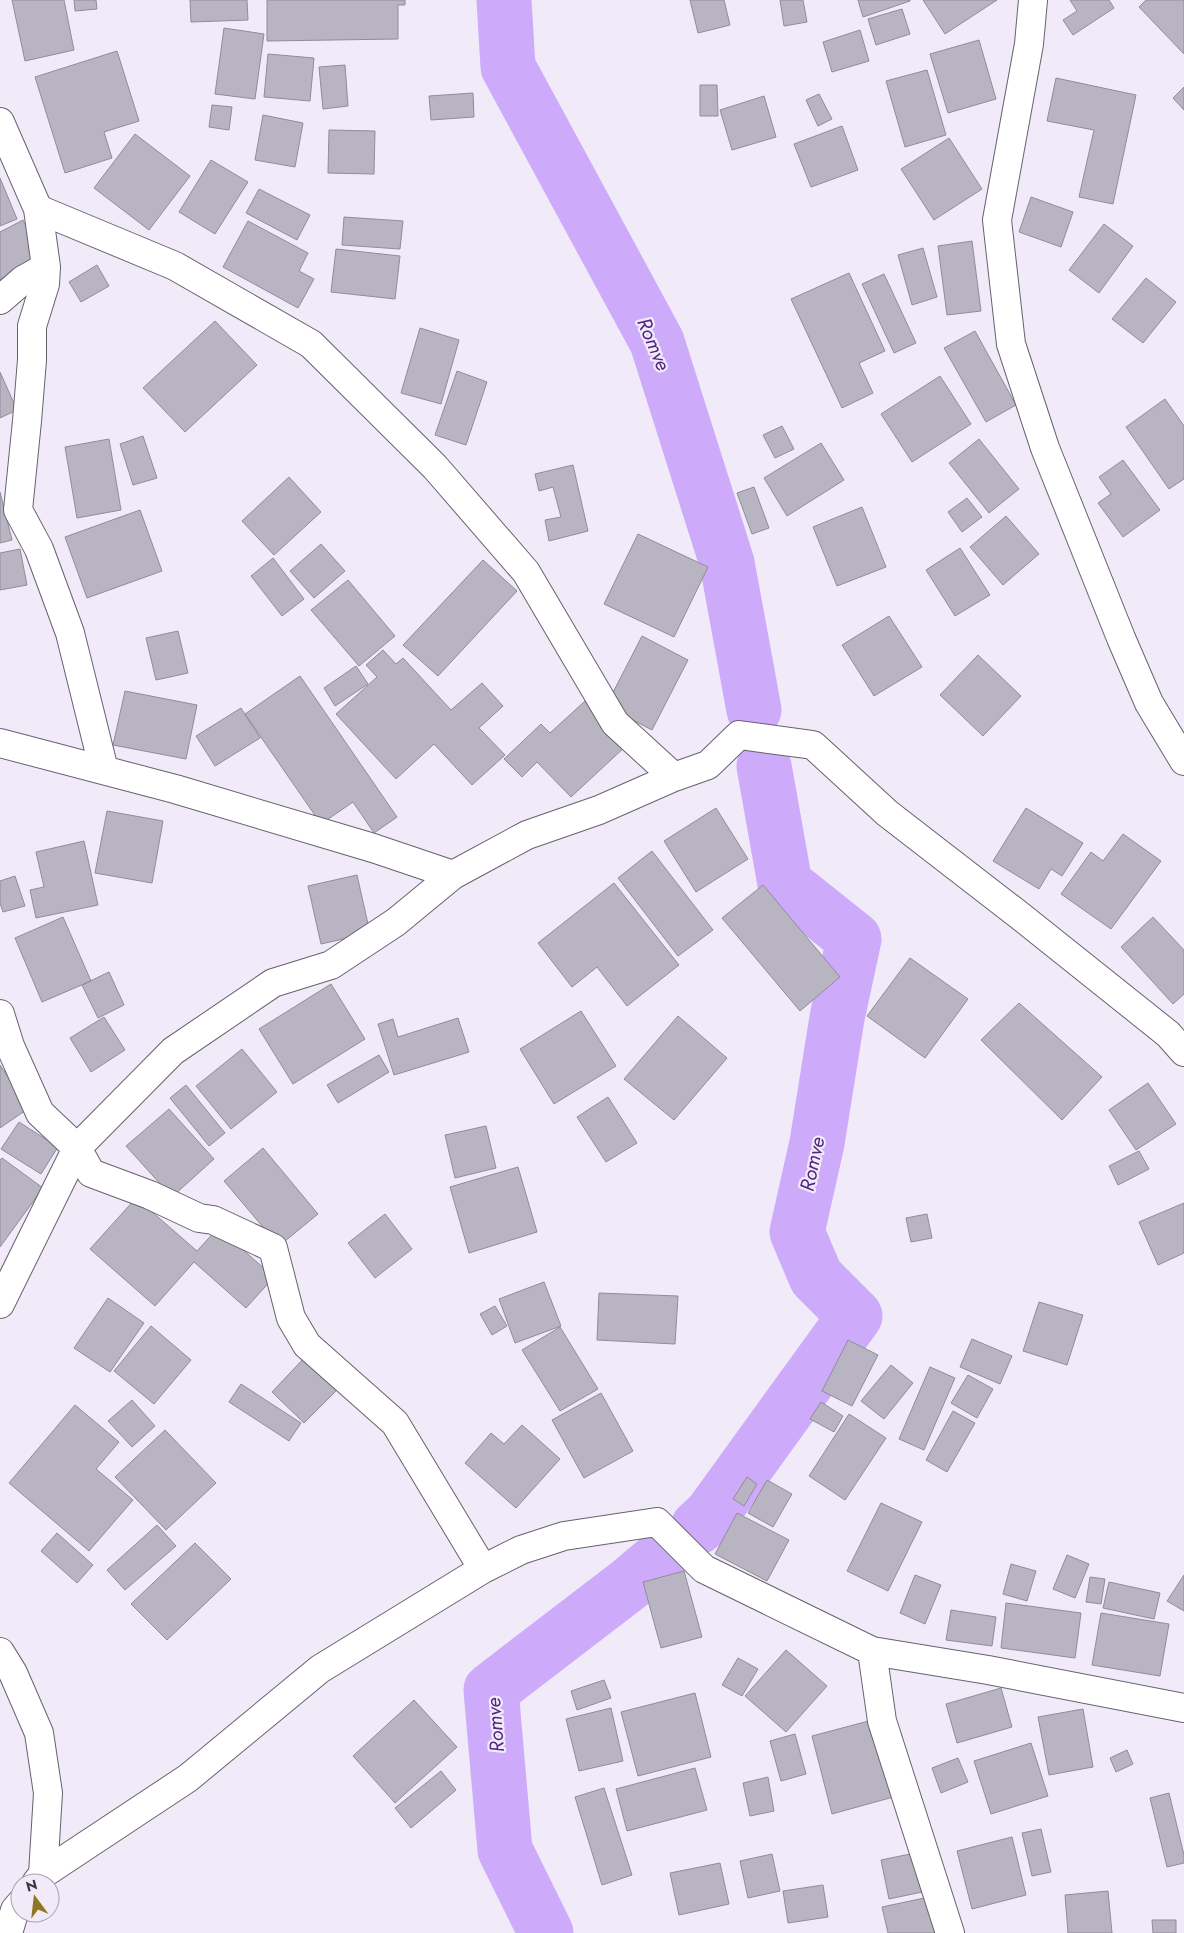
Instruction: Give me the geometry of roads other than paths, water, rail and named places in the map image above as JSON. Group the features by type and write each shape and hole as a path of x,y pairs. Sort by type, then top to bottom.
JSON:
{"street":[{"path":"1032,0 1029,44 997,220 1011,344 1045,448 1121,638 1149,703 1184,761"},
{"path":"0,122 38,209 46,267 45,284 32,326 30,378 18,510 39,549 70,633 104,770"},
{"path":"38,209 175,266 311,344 435,467 526,572 615,723 674,777"},
{"path":"0,300 23,280 46,267"},
{"path":"0,1304 78,1148 173,1051 273,983 331,965 396,922 453,875 527,834 598,810 674,777 708,765 739,735 813,745 887,813 1168,1034 1184,1052"},
{"path":"0,743 194,794 373,848 453,875"},
{"path":"0,1014 10,1046 40,1113 78,1148 91,1173 150,1195 199,1218 213,1220 273,1248 291,1318 307,1345 395,1423 483,1569"},
{"path":"49,1873 188,1778 320,1669 483,1569 521,1550 564,1536 657,1522 704,1569 872,1651 988,1670 1184,1708"},
{"path":"872,1651 882,1721 950,1933"},
{"path":"0,1652 13,1672 39,1733 48,1793 41,1873"}],"waterway":[{"name":"Romve","path":"504,0 508,67 657,342 727,563 754,710"},
{"name":"Romve","path":"698,1527 711,1515 855,1316 816,1277 797,1232 817,1143 837,1018 854,939 785,884 764,766"},
{"name":"Romve","path":"546,1933 505,1850 491,1690 659,1559"}]}
